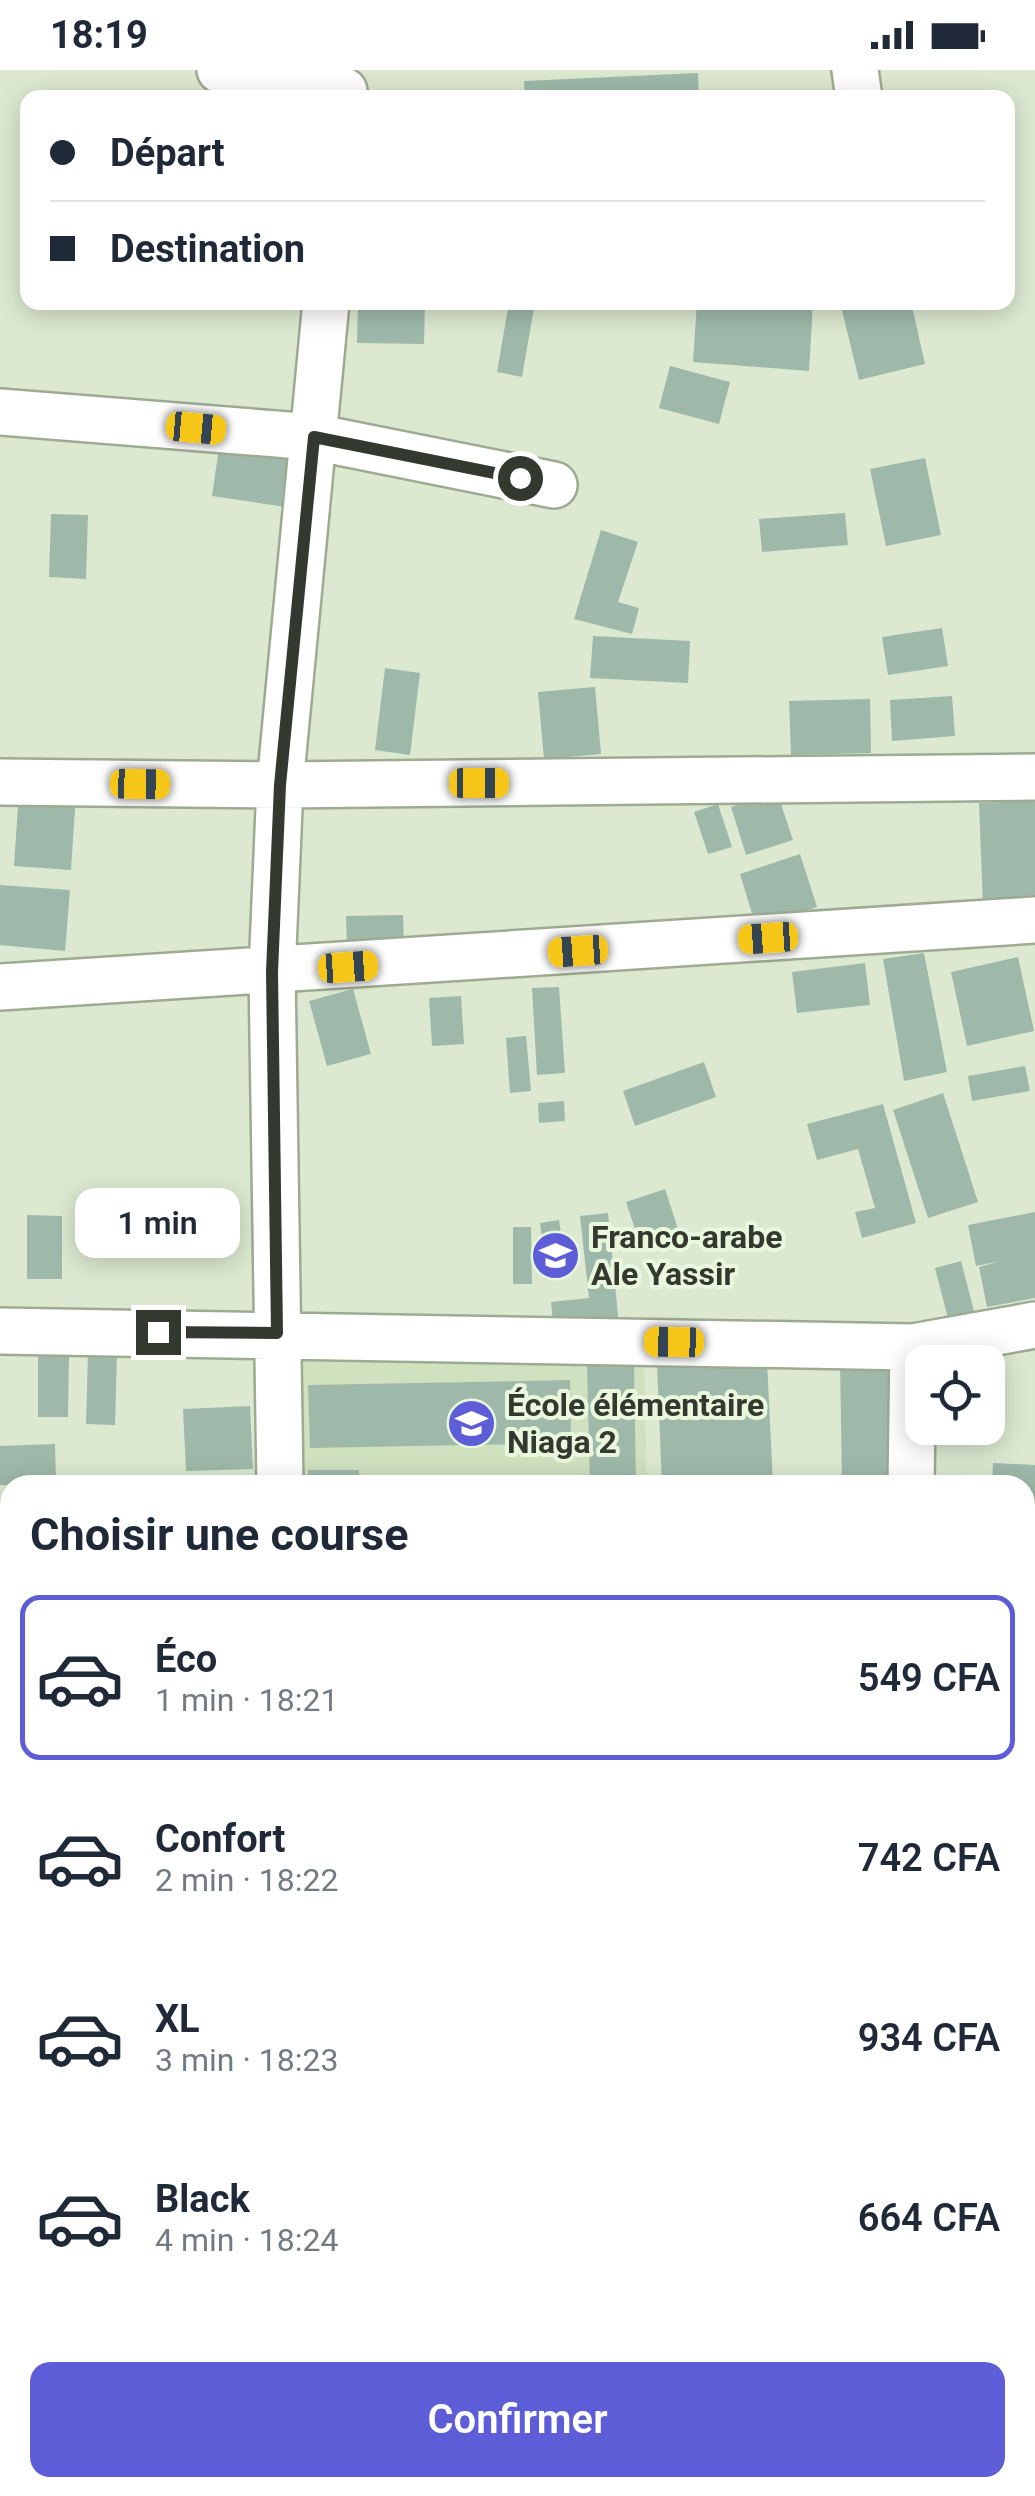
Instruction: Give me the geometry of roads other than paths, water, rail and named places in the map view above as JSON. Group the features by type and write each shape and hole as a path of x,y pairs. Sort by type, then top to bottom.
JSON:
{"street":[{"path":"220,70 344,86"},
{"path":"280,1475 272,972 280,785 325,310"},
{"path":"0,412 314,437 554,485"},
{"path":"0,782 280,785 1035,777"},
{"path":"0,987 1035,920"},
{"path":"924,1345 1035,1324"},
{"path":"0,1331 905,1347"},
{"path":"911,1475 912,1445"}],"place":[{"name":"Franco-arabe Ale Yassir","path":"556,1255"},
{"name":"École élémentaire Niaga 2","path":"472,1423"}]}
